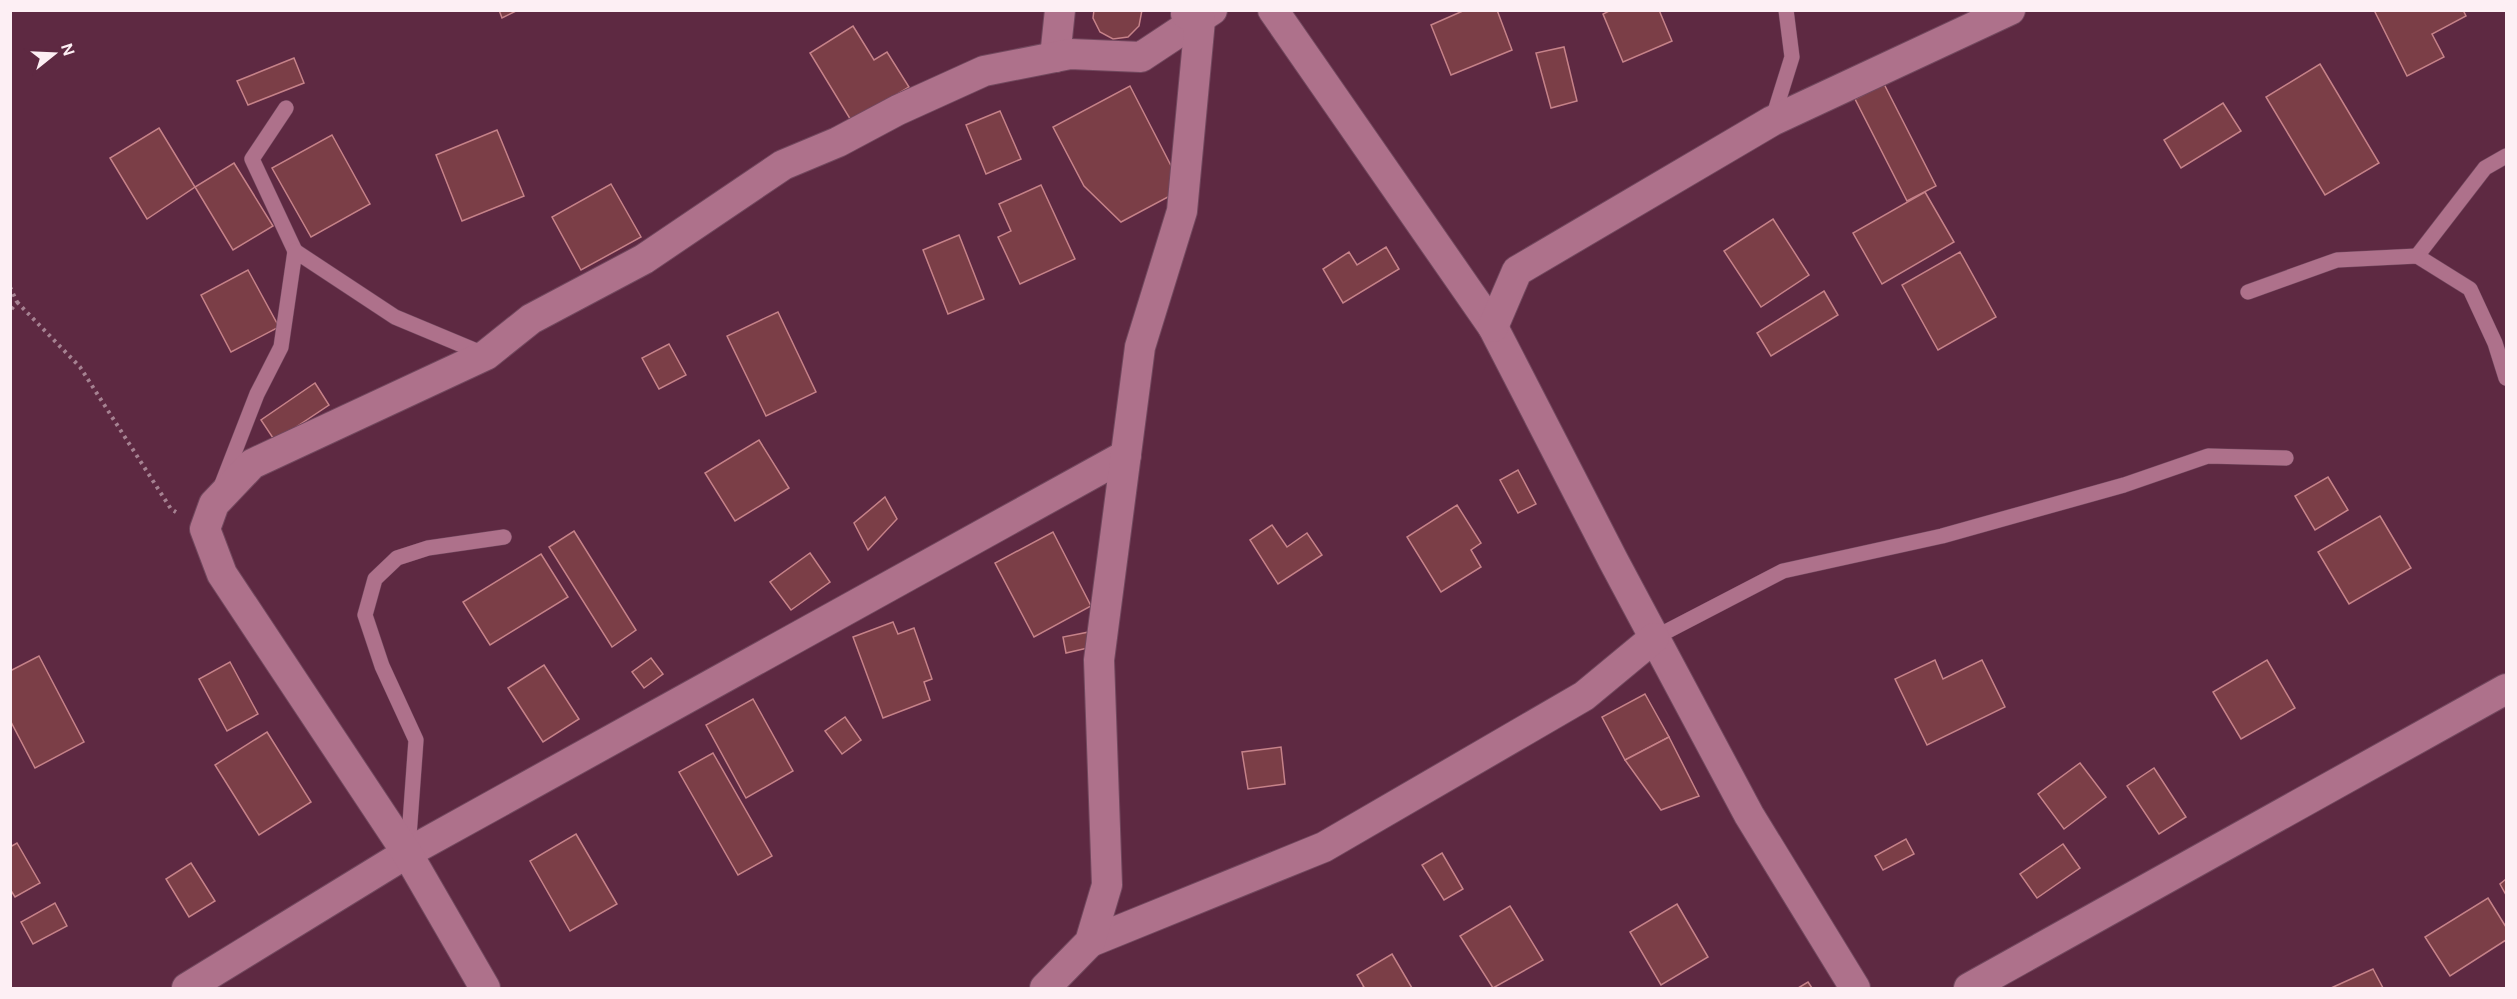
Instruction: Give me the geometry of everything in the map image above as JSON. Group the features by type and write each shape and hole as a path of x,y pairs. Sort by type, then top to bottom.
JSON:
{"street":[{"path":"1055,57 1060,10"},
{"path":"1273,10 1492,327 1749,815 1855,988"},
{"path":"1492,327 1517,271 1772,121 2010,10"},
{"path":"485,988 407,853 222,574 210,517 252,464 486,355 531,319 644,259 783,165 838,142 898,110 984,71 1070,54 1141,57 1197,14"},
{"path":"1090,942 1107,885 1099,660 1140,347 1182,211 1197,14"},
{"path":"187,988 407,853 1126,455"},
{"path":"1045,988 1090,942 1324,847 1584,696 1654,638"},
{"path":"1969,988 2506,689"}],"lane":[{"path":"1772,121 1792,57 1786,10"},
{"path":"286,108 252,159 295,251 395,317 486,355"},
{"path":"2417,256 2485,168 2506,156"},
{"path":"210,517 257,394 281,347 295,251"},
{"path":"2248,292 2337,260 2417,256 2470,289 2495,343 2506,378"},
{"path":"1654,638 1783,571 1942,536 2124,485 2208,456 2286,458"},
{"path":"407,853 416,740 382,666 365,615 375,579 397,558 428,548 504,537"}],"path":[{"path":"10,287 17,302 80,367 171,509 210,517"},
{"path":"10,311 17,302"}],"building":[{"path":"499,10 518,10 502,18"},
{"path":"1094,10 1142,10 1139,26 1128,37 1113,39 1100,32 1093,18"},
{"path":"1465,10 1497,10 1512,50 1451,75 1431,25"},
{"path":"1611,10 1659,10 1672,41 1623,62 1603,14"},
{"path":"2374,10 2463,10 2466,16 2432,34 2444,57 2407,76"},
{"path":"853,26 874,60 887,52 909,87 852,122 810,53"},
{"path":"1564,47 1577,101 1551,108 1536,53"},
{"path":"294,58 304,83 248,105 237,81"},
{"path":"2320,64 2379,163 2325,195 2266,97"},
{"path":"1884,84 1936,186 1907,201 1855,99"},
{"path":"1130,86 1183,189 1121,222 1084,186 1053,127"},
{"path":"2223,103 2241,131 2181,168 2164,140"},
{"path":"1000,111 1021,159 986,174 966,125"},
{"path":"159,128 195,187 147,219 110,158"},
{"path":"497,130 524,196 462,221 436,155"},
{"path":"332,135 370,204 311,237 272,168"},
{"path":"234,163 273,226 233,250 195,187"},
{"path":"611,184 641,237 581,270 552,217"},
{"path":"1041,185 1075,259 1020,284 998,237 1011,231 999,204"},
{"path":"1925,192 1954,242 1882,284 1853,233"},
{"path":"1773,219 1809,275 1761,307 1724,251"},
{"path":"959,235 984,299 948,314 923,250"},
{"path":"1386,247 1399,269 1343,303 1323,269 1349,252 1357,265"},
{"path":"1960,252 1996,317 1938,350 1902,285"},
{"path":"248,270 279,327 231,352 201,295"},
{"path":"1824,291 1838,315 1771,356 1757,333"},
{"path":"778,312 816,392 766,416 727,336"},
{"path":"669,344 686,375 659,389 642,358"},
{"path":"315,383 329,405 275,441 261,420"},
{"path":"759,440 789,488 735,521 705,473"},
{"path":"1518,470 1536,504 1518,513 1500,480"},
{"path":"2328,477 2348,510 2315,530 2295,496"},
{"path":"885,497 897,519 868,550 854,523"},
{"path":"1457,505 1481,543 1471,550 1481,567 1441,592 1407,537"},
{"path":"2380,516 2411,568 2349,604 2318,552"},
{"path":"1272,525 1287,547 1307,533 1322,555 1278,584 1250,540"},
{"path":"574,531 636,630 612,647 549,547"},
{"path":"1053,532 1091,606 1034,637 995,563"},
{"path":"810,553 830,582 791,610 770,582"},
{"path":"541,554 568,597 490,645 463,602"},
{"path":"893,622 898,634 914,628 932,679 924,682 930,700 883,718 853,637"},
{"path":"1089,632 1092,647 1066,653 1063,637"},
{"path":"39,656 84,742 35,768 10,720 10,671"},
{"path":"651,658 663,674 644,688 632,672"},
{"path":"1935,660 1943,679 1982,660 2005,707 1927,745 1895,679"},
{"path":"2267,660 2295,708 2241,739 2213,692"},
{"path":"230,662 258,714 227,731 199,679"},
{"path":"544,665 579,719 543,742 508,688"},
{"path":"1645,694 1669,737 1625,760 1602,717"},
{"path":"753,699 793,771 746,798 706,725"},
{"path":"845,717 861,740 842,754 825,731"},
{"path":"267,732 311,802 259,835 215,765"},
{"path":"1669,737 1699,796 1661,810 1625,760"},
{"path":"1281,747 1285,784 1248,789 1242,752"},
{"path":"713,753 772,856 738,875 679,772"},
{"path":"2080,763 2106,797 2064,829 2038,794"},
{"path":"2154,768 2186,817 2159,834 2127,786"},
{"path":"576,834 617,904 570,931 530,861"},
{"path":"1906,839 1914,854 1883,870 1875,856"},
{"path":"17,843 40,883 15,897 10,889 10,847"},
{"path":"2063,844 2080,868 2037,898 2020,874"},
{"path":"1442,853 1463,889 1444,900 1422,865"},
{"path":"191,863 215,901 189,917 166,879"},
{"path":"2506,879 2506,895 2500,884"},
{"path":"2488,898 2506,927 2506,940 2450,976 2425,937"},
{"path":"55,903 67,926 33,944 21,922"},
{"path":"1677,904 1708,957 1661,985 1630,932"},
{"path":"1510,906 1543,960 1493,988 1460,936"},
{"path":"1392,954 1412,988 1361,988 1364,987 1357,975"},
{"path":"2373,969 2383,988 2331,988"},
{"path":"1808,982 1812,988 1798,988"}]}
